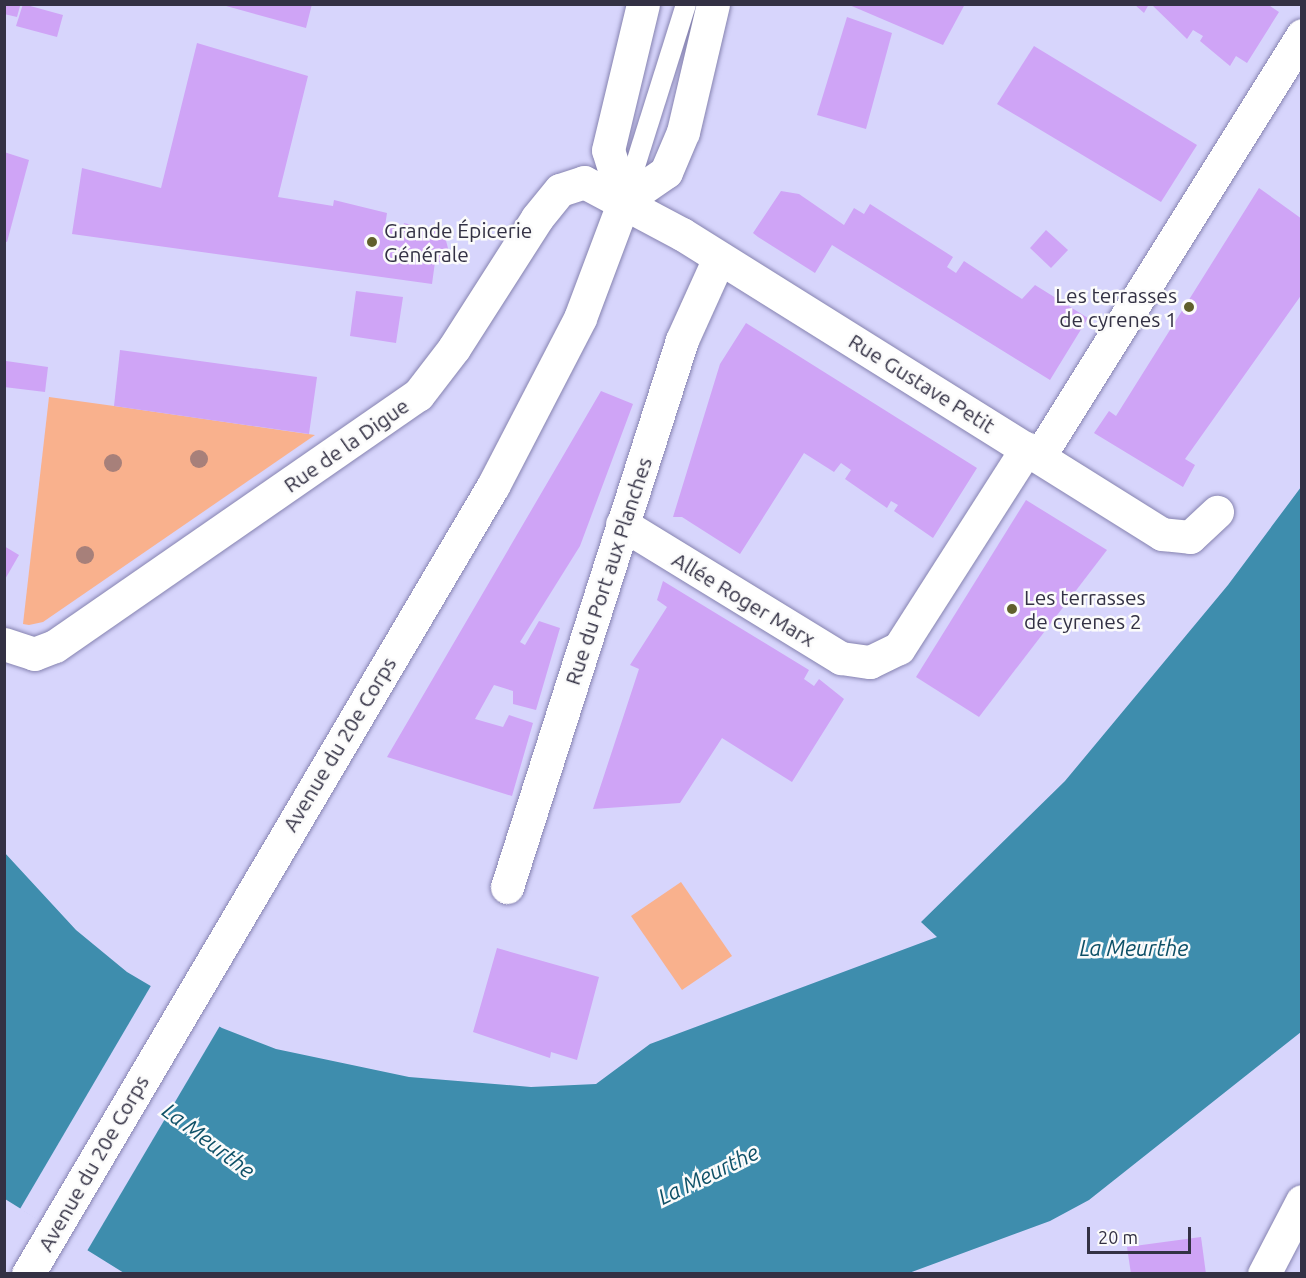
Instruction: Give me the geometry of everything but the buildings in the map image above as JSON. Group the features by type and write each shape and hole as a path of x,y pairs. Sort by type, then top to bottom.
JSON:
{"street":[{"path":"643,4 608,150 624,201 666,172 683,132 713,4"},
{"path":"1033,452 1302,35"},
{"name":"Rue de la Digue","path":"4,644 34,654 56,646 418,394 560,190 585,182 624,201"},
{"name":"Rue Gustave Petit","path":"624,201 1176,539 1205,528 1217,512"},
{"name":"Avenue du 20e Corps","path":"28,1274 543,394 580,318 624,201"},
{"name":"Rue du Port aux Planches","path":"507,887 682,340 719,258"},
{"name":"Allée Roger Marx","path":"622,524 841,658 870,662 899,648 1033,452"},
{"path":"1264,1274 1302,1201"}],"lane":[{"path":"624,201 686,4"}],"shaded area":[{"path":"49,397 315,435 43,622 29,625 23,624"},
{"path":"681,882 732,956 682,990 631,916"}],"water":[{"name":"La Meurthe","path":"1301,487 1301,1032 1089,1200 1050,1221 909,1273 124,1273 5,1199 4,852 76,930 127,972 222,1028 276,1049 409,1077 531,1087 596,1084 650,1044 937,937 921,922 1065,781 1228,585"}],"pier":[{"path":"152,984 221,1024 87,1251 20,1209"}],"place":[{"name":"Grande Épicerie Générale","path":"372,242"},
{"name":"Les terrasses de cyrenes 1","path":"1189,307"},
{"name":"Les terrasses de cyrenes 2","path":"1012,609"}]}
